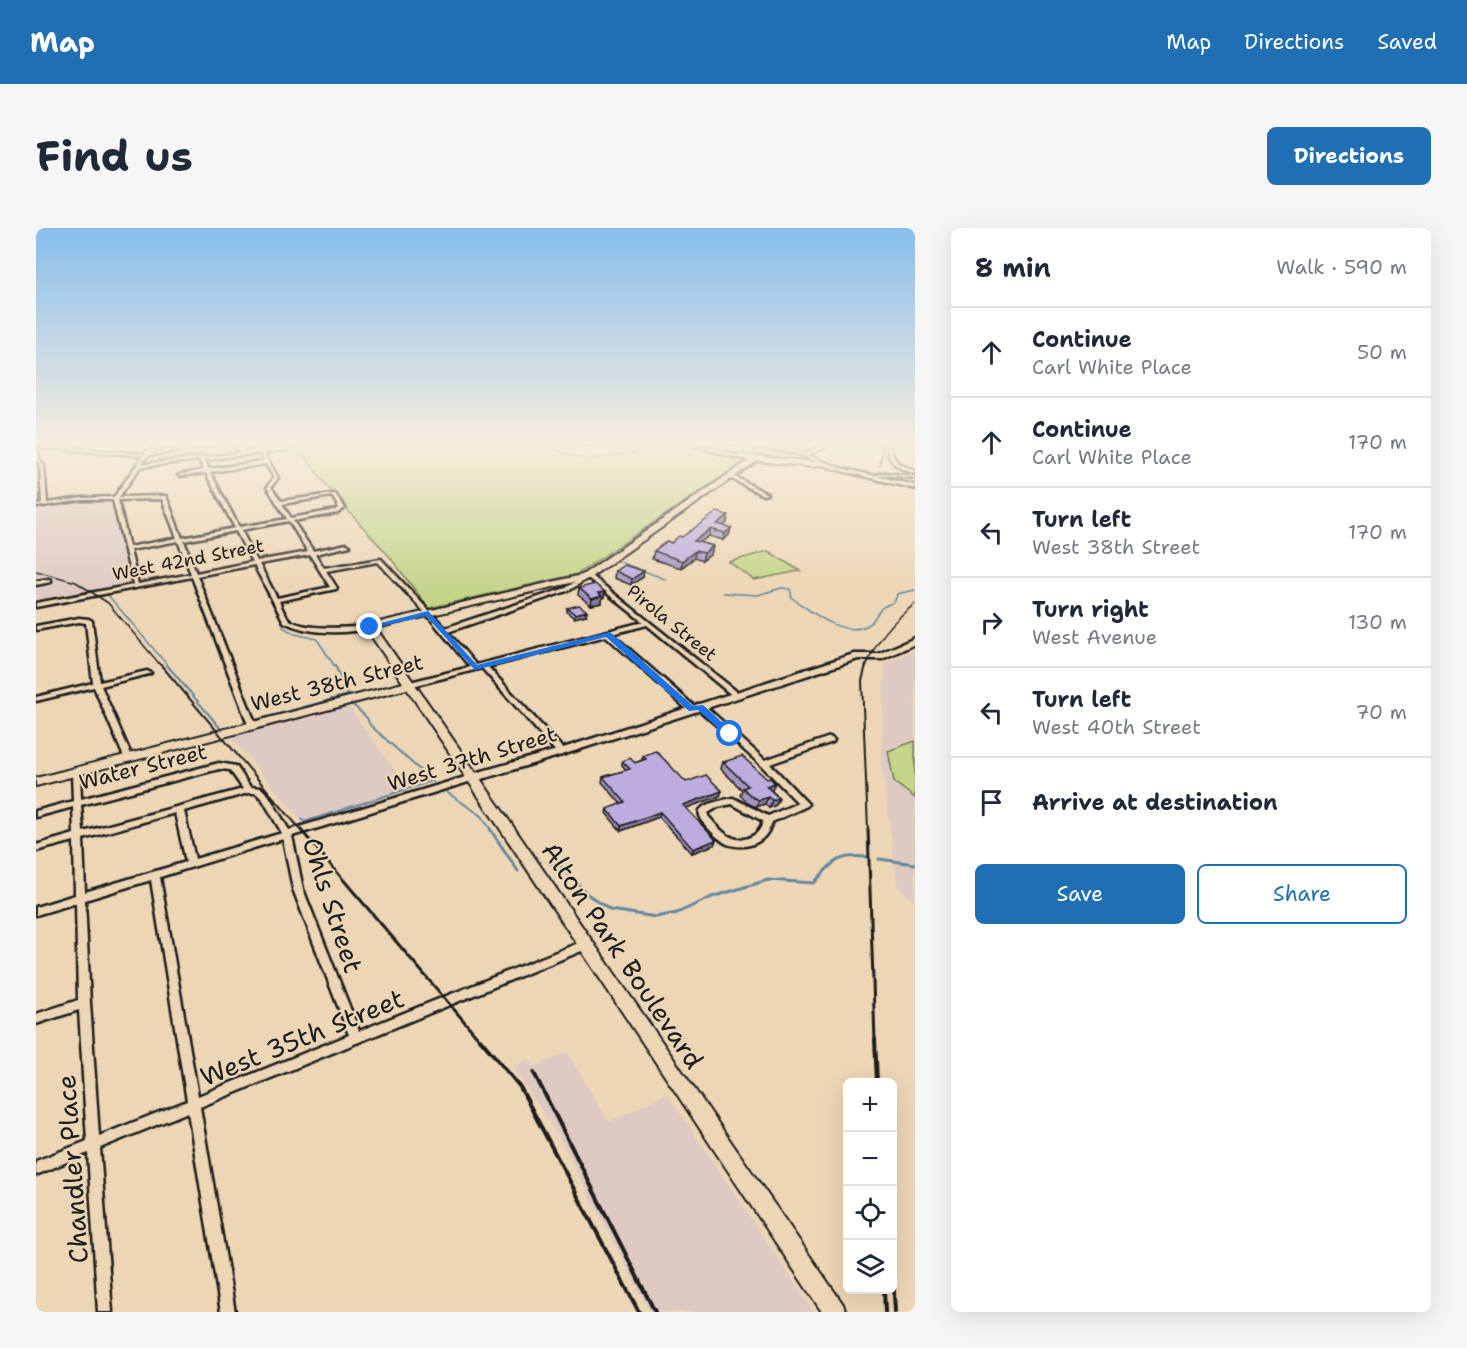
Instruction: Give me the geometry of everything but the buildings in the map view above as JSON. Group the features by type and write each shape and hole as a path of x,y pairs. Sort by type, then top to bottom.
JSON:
{"main road":[{"path":"370,627 587,576 706,493"},
{"name":"Alton Park Boulevard","path":"370,627 835,1312"},
{"name":"West 38th Street","path":"36,782 409,685"}],"street":[{"path":"44,493 45,505"},
{"path":"115,499 120,493"},
{"path":"218,493 289,624 352,630 370,627"},
{"path":"273,493 334,588 275,600"},
{"path":"128,549 341,510 333,495 280,503"},
{"path":"36,506 83,500 164,497 252,725"},
{"path":"115,499 136,586"},
{"name":"West 42nd Street","path":"36,605 347,546"},
{"path":"323,570 379,560 561,752"},
{"path":"444,631 568,589 587,576"},
{"name":"Pirola Street","path":"587,576 737,695"},
{"path":"36,583 49,581"},
{"path":"36,628 89,621 97,685 128,758"},
{"name":"West 38th Street","path":"409,685 648,623"},
{"path":"608,634 764,763 804,804 768,820"},
{"name":"West 37th Street","path":"36,911 561,752 856,656 885,655 915,641"},
{"path":"36,699 147,673"},
{"path":"764,763 830,740"},
{"name":"Water Street","path":"36,814 219,766 233,768 253,790"},
{"name":"Chandler Place","path":"76,772 84,1003 102,1310"},
{"path":"36,848 253,790"},
{"name":"Ohls Street","path":"253,790 266,798 287,834 298,889 356,1039"},
{"path":"733,801 768,820 765,832 759,837 738,845 718,834 704,818 704,812 716,805 733,801"},
{"path":"179,810 191,864"},
{"path":"155,875 228,1312"},
{"name":"West 35th Street","path":"36,1168 194,1106 585,945"},
{"path":"36,1019 84,1003"}],"shaded area":[{"path":"111,500 131,585 36,602 36,508 84,501"},
{"path":"915,650 915,902 898,887 881,763 885,663"},
{"path":"348,705 408,789 303,822 230,736"},
{"path":"567,1052 609,1122 667,1093 814,1312 650,1312 557,1134 513,1068 529,1059 534,1067"}],"green space":[{"path":"332,493 698,493 577,574 429,608 389,556"},
{"path":"768,551 800,571 754,580 729,562"},
{"path":"915,741 915,798 894,782 888,751"}],"waterway":[{"path":"620,562 665,579"},
{"path":"723,593 758,595 781,588 790,589 792,598 818,616 848,629 868,625 884,606 895,601 897,594 915,590"},
{"path":"107,594 169,667"},
{"path":"283,627 295,634 317,639 335,667"},
{"path":"167,665 221,729 242,724"},
{"path":"335,665 348,696"},
{"path":"257,720 347,695"},
{"path":"352,704 367,718 370,725 432,781"},
{"path":"302,819 304,822 432,781"},
{"path":"445,791 482,816 491,830"},
{"path":"490,829 518,871"},
{"path":"549,863 559,864 587,894 610,910 656,917 677,913 712,897 768,880 814,883 831,865 842,858 867,857"},
{"path":"879,859 915,864"}],"railway":[{"path":"36,571 76,582 108,603 162,667"},
{"path":"866,667 886,632 915,604"},
{"path":"161,665 301,830"},
{"path":"866,665 862,681 868,830"},
{"path":"300,829 481,1041"},
{"path":"868,829 875,1041"},
{"path":"480,1039 520,1087 639,1312"},
{"path":"875,1039 877,1078"},
{"path":"534,1073 655,1312"},
{"path":"884,1294 885,1312"},
{"path":"894,1294 895,1312"}],"route":[{"path":"370,627 428,613 475,668 608,634 692,709 700,706 730,734"}]}
